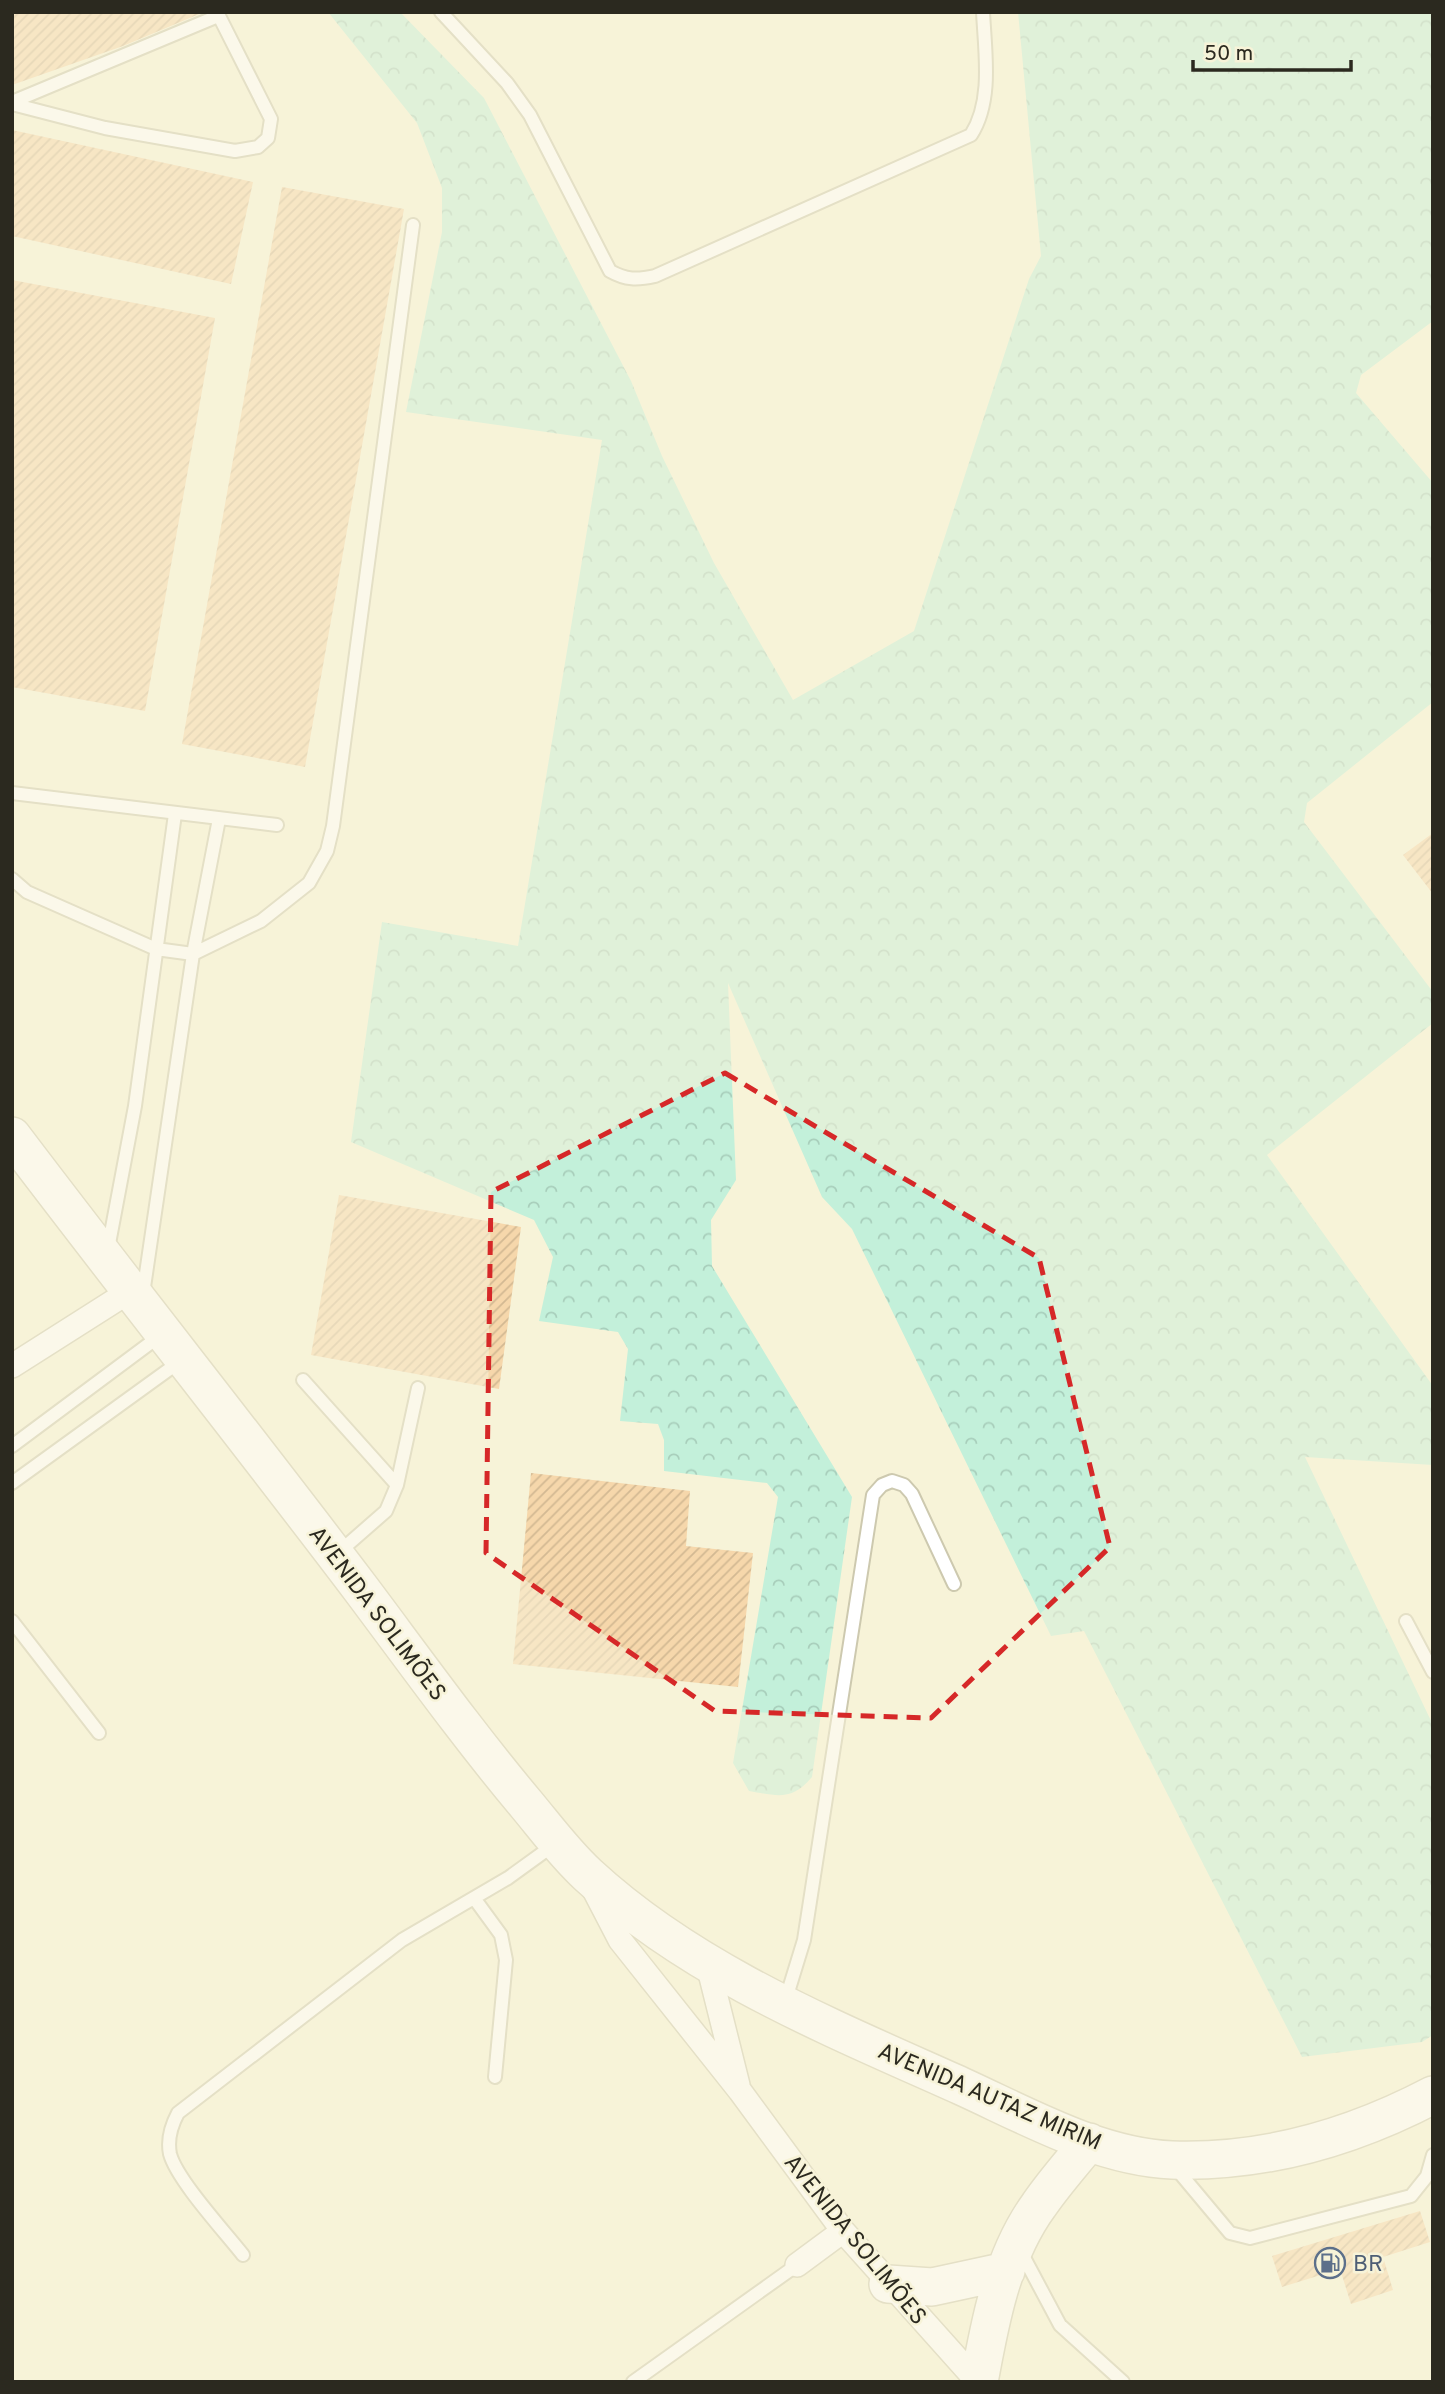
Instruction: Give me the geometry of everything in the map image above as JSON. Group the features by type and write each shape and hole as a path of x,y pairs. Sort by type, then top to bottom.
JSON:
{"main road":[{"name":"AVENIDA SOLIMÕES","path":"12,1136 496,1769 585,1873"},
{"name":"AVENIDA AUTAZ MIRIM","path":"585,1873 636,1915 708,1965 879,2049 1089,2142 1168,2160 1266,2156 1319,2143 1401,2112 1433,2095"},
{"path":"978,2382 987,2337 1011,2257 1037,2206 1089,2142"},
{"path":"888,2284 932,2287 1011,2257"}],"street":[{"path":"12,1366 136,1298"},
{"name":"AVENIDA SOLIMÕES","path":"585,1873 620,1940 740,2091 843,2231 978,2382"},
{"name":"AVENIDA SOLIMÕES","path":"708,1965 740,2091"},
{"path":"797,2264 843,2231"}],"lane":[{"path":"441,12 507,83 530,115 610,271 623,278 637,280 655,276 971,135 980,121 985,103 982,12"},
{"path":"217,14 271,118 268,138 257,148 235,151 105,128 12,103 217,14"},
{"path":"12,879 27,892 156,949 193,954 261,922 309,883 327,851 333,826 413,225"},
{"path":"12,793 277,825"},
{"path":"106,1259 135,1106 175,814"},
{"path":"136,1298 193,954 219,819"},
{"path":"12,1446 173,1346"},
{"path":"12,1483 173,1346"},
{"path":"303,1380 397,1485"},
{"path":"335,1555 386,1511 397,1485 418,1388"},
{"path":"785,2003 804,1940 873,1495 882,1485 892,1481 904,1485 912,1494 954,1584"},
{"path":"12,1621 99,1733"},
{"path":"1406,1621 1433,1672"},
{"path":"243,2255 180,2173 170,2155 170,2130 178,2113 402,1940 508,1878 558,1842"},
{"path":"474,1898 501,1935 506,1960 495,2077"},
{"path":"1168,2160 1230,2233 1250,2238 1411,2196 1427,2176 1433,2155"},
{"path":"1011,2257 1060,2325 1123,2382"},
{"path":"633,2382 797,2264"}],"highlighted area":[{"path":"725,1073 1039,1258 1110,1547 931,1718 715,1711 486,1553 491,1192"}],"green space":[{"path":"328,12 400,12 484,98 631,381 662,456 714,563 793,700 914,631 1029,279 1041,256 1018,12 1433,12 1433,321 1361,375 1356,393 1433,483 1433,702 1307,803 1304,822 1433,992 1433,1023 1267,1155 1433,1386 1433,1465 1305,1457 1433,1725 1433,2035 1422,2042 1302,2057 1084,1631 1051,1636 852,1229 822,1197 728,983 736,1180 711,1220 712,1266 852,1497 812,1777 805,1785 791,1793 776,1795 749,1791 733,1763 778,1497 767,1483 664,1471 664,1440 658,1424 620,1421 628,1349 618,1332 539,1321 553,1257 534,1220 351,1142 382,922 518,946 602,440 406,412 442,232 442,188 417,123"}],"building":[{"path":"12,12 204,12 123,46 12,85"},
{"path":"12,130 253,182 231,284 12,236"},
{"path":"282,187 404,209 305,767 182,744"},
{"path":"12,280 215,318 145,711 12,687"},
{"path":"1433,833 1433,894 1403,855"},
{"path":"339,1195 521,1227 499,1389 311,1355"},
{"path":"531,1473 690,1491 686,1546 753,1553 738,1687 513,1664"},
{"name":"BR","path":"1420,2211 1430,2242 1383,2257 1393,2290 1351,2304 1340,2269 1282,2287 1272,2256"}],"place":[{"name":"BR","path":"1330,2263"}]}
